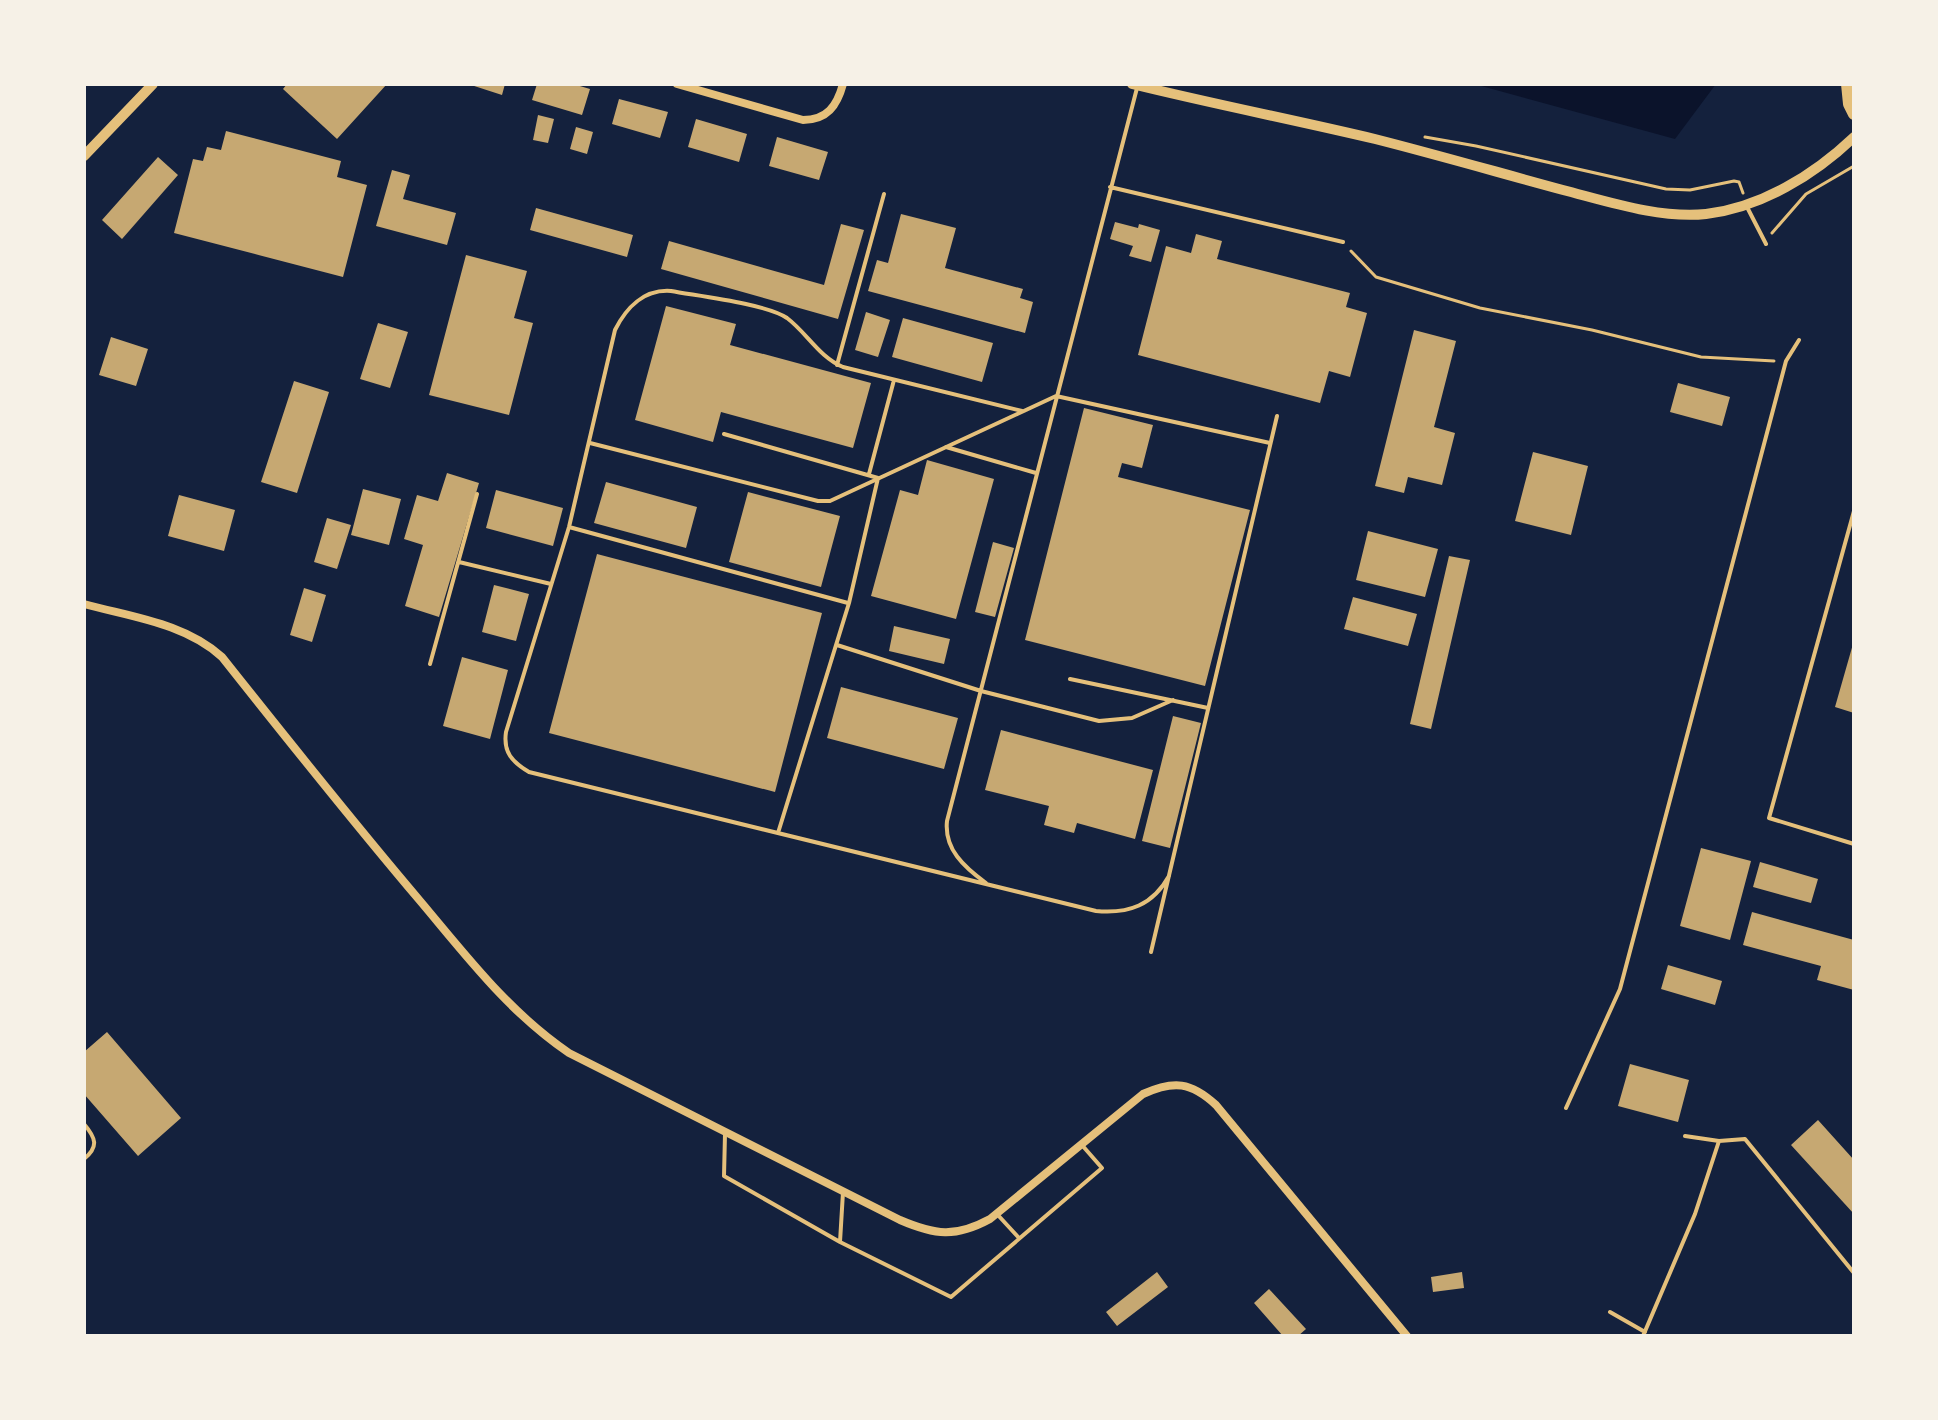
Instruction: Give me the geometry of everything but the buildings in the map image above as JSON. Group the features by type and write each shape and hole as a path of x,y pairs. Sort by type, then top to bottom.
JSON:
{"main road":[{"path":"1847,84 1849,104 1854,114"}],"street":[{"path":"84,156 153,84"},
{"path":"677,84 803,120 827,115 834,107 843,84"},
{"path":"1135,85 1375,140 1629,207 1705,214 1746,205 1813,171 1854,137"},
{"path":"84,604 183,631 205,642 222,657 360,830 502,999 540,1033 569,1053 843,1192 922,1230 939,1233 973,1228 996,1213 1127,1105 1159,1086 1175,1085 1202,1092 1407,1336"}],"lane":[{"path":"989,885 959,860 947,840 946,832 1135,85"},
{"path":"1110,187 1343,242"},
{"path":"837,365 884,194"},
{"path":"1746,205 1766,244"},
{"path":"1022,411 837,365 787,319 770,311 671,291 655,292 637,301 621,318 615,330 569,527 504,742 513,760 529,772 1096,911 1122,912 1154,897 1169,876"},
{"path":"1566,1108 1620,989 1786,361 1799,340"},
{"path":"867,483 894,380"},
{"path":"590,443 818,501 830,501 1056,396 1270,443"},
{"path":"1151,952 1277,416"},
{"path":"724,434 878,478"},
{"path":"944,447 1036,473"},
{"path":"778,833 849,603 878,478"},
{"path":"430,664 477,494"},
{"path":"1854,511 1769,818 1854,844"},
{"path":"569,527 849,603"},
{"path":"459,562 551,584"},
{"path":"837,645 981,691 1099,721 1132,718 1173,700"},
{"path":"1070,679 1208,708"},
{"path":"84,1124 96,1144 93,1152 84,1159"},
{"path":"725,1132 724,1176 840,1242 951,1297 1102,1168 1081,1144"},
{"path":"1685,1136 1719,1141 1745,1139 1854,1273"},
{"path":"1610,1312 1644,1334 1695,1214 1719,1141"},
{"path":"840,1242 843,1192"},
{"path":"996,1213 1019,1238"}],"path":[{"path":"1422,136 1666,189 1690,190 1739,182 1746,205"},
{"path":"1766,244 1787,213 1806,194 1854,166"},
{"path":"1343,242 1376,277 1480,308 1592,330 1701,357 1786,361"}],"water":[{"path":"1474,84 1716,84 1675,139"}]}
